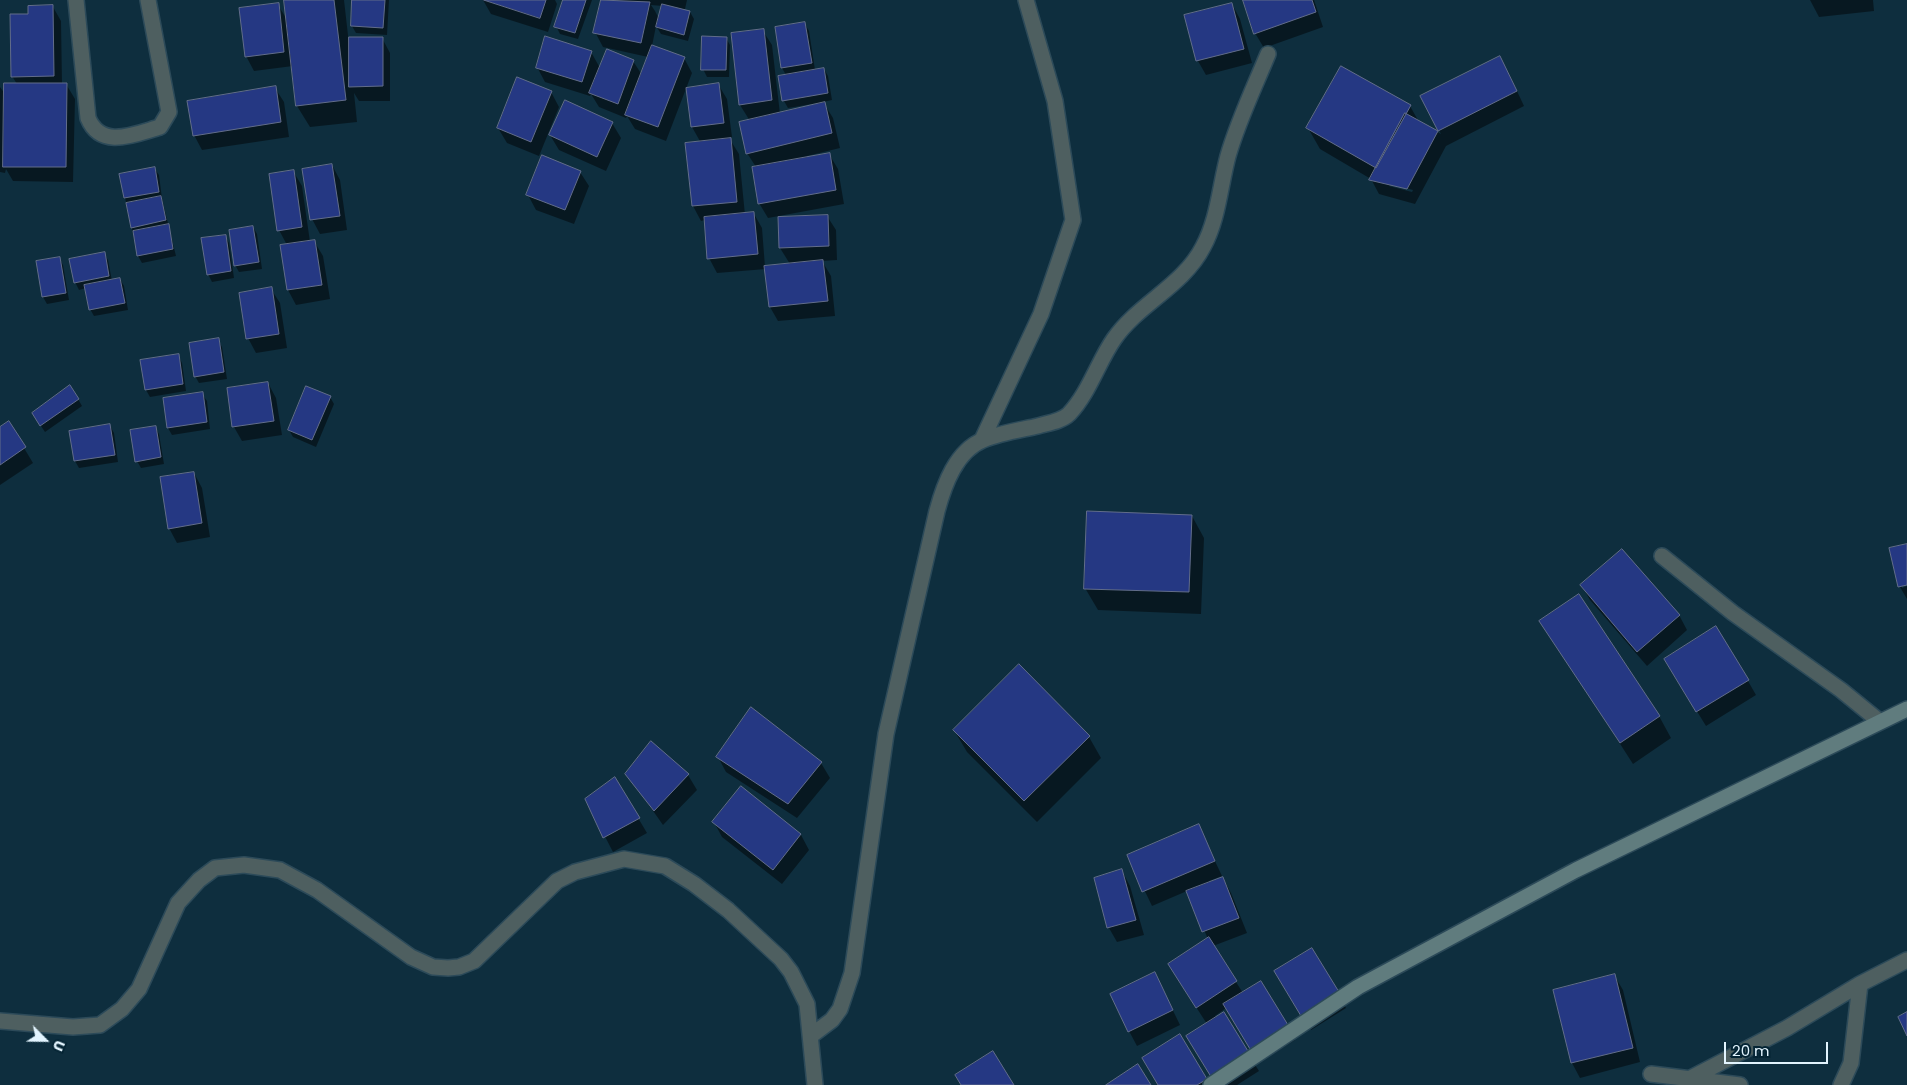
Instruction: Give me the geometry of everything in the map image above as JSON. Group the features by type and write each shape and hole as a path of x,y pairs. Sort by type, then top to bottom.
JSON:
{"street":[{"path":"76,0 88,118 96,132 114,138 160,127 168,112 148,0"},
{"path":"982,440 1041,314 1074,220 1054,101 1026,0"},
{"path":"812,1035 832,1020 840,1009 852,973 886,734 941,497 952,470 969,449 982,440 1053,422 1068,416 1078,403 1121,329 1132,316 1185,272 1197,256 1210,232 1228,155 1240,119 1268,54"},
{"path":"1662,556 1733,613 1841,690 1879,721"},
{"path":"1211,1085 1358,987 1576,870 1907,709"},
{"path":"0,1021 73,1028 100,1024 122,1009 139,989 178,903 199,880 215,868 244,865 280,870 318,890 411,957 434,967 448,968 459,967 474,961 558,880 575,872 624,858 665,866 694,884 751,930 781,959 798,984 807,1004 812,1035 812,1072 815,1085"},
{"path":"1691,1078 1787,1028 1860,984 1907,960"},
{"path":"1841,1085 1852,1063 1860,984"},
{"path":"1651,1074 1740,1085"}],"building":[{"path":"284,0 334,0 346,100 296,106"},
{"path":"352,0 385,0 383,28 351,26"},
{"path":"484,0 546,0 540,18"},
{"path":"563,0 586,0 575,33 554,27"},
{"path":"601,0 650,2 641,43 593,33"},
{"path":"1243,0 1312,0 1316,12 1254,34"},
{"path":"279,3 284,52 245,57 239,8"},
{"path":"1232,3 1244,49 1196,61 1184,15"},
{"path":"662,4 690,11 684,35 656,27"},
{"path":"53,5 54,76 11,77 10,14 28,14 28,6"},
{"path":"805,22 812,63 781,68 775,27"},
{"path":"764,29 772,100 739,105 731,33"},
{"path":"545,36 592,51 582,82 536,68"},
{"path":"702,36 727,37 726,70 701,70"},
{"path":"349,37 383,37 383,86 349,87"},
{"path":"652,45 685,57 658,127 625,115"},
{"path":"607,49 634,60 618,104 589,93"},
{"path":"1500,56 1517,91 1438,131 1420,96"},
{"path":"1341,66 1411,105 1376,168 1306,128"},
{"path":"824,68 828,93 782,101 778,76"},
{"path":"517,77 552,91 531,142 497,128"},
{"path":"4,83 67,83 66,167 3,167"},
{"path":"719,83 724,123 691,127 686,88"},
{"path":"276,86 281,122 193,136 187,101"},
{"path":"565,100 613,122 597,157 549,135"},
{"path":"825,102 832,133 746,154 739,122"},
{"path":"1405,113 1438,131 1407,189 1369,180"},
{"path":"731,138 737,202 692,206 685,143"},
{"path":"830,153 836,190 758,204 752,167"},
{"path":"542,155 581,171 565,210 526,195"},
{"path":"332,164 340,216 310,220 302,169"},
{"path":"155,167 159,192 124,198 119,174"},
{"path":"294,170 302,227 277,231 269,174"},
{"path":"161,196 166,220 131,228 126,203"},
{"path":"754,212 758,254 707,259 704,217"},
{"path":"828,215 829,246 779,248 778,217"},
{"path":"169,224 173,249 137,256 133,231"},
{"path":"253,226 259,262 234,266 229,230"},
{"path":"226,235 231,271 207,275 201,238"},
{"path":"315,240 322,285 287,290 280,245"},
{"path":"105,252 109,276 74,283 69,259"},
{"path":"60,257 66,293 42,297 36,261"},
{"path":"823,260 828,301 769,307 764,266"},
{"path":"120,278 125,303 89,310 84,285"},
{"path":"272,287 279,334 246,339 239,293"},
{"path":"219,338 224,372 194,377 189,343"},
{"path":"179,354 183,384 145,390 140,360"},
{"path":"268,382 274,421 232,427 227,388"},
{"path":"70,385 79,399 40,426 32,413"},
{"path":"306,386 331,396 312,440 288,430"},
{"path":"203,392 207,422 167,428 163,398"},
{"path":"9,421 26,447 0,465 0,427"},
{"path":"110,424 115,455 74,461 69,431"},
{"path":"156,426 161,457 135,462 130,430"},
{"path":"194,472 202,523 168,529 160,477"},
{"path":"1087,511 1192,515 1189,592 1084,589"},
{"path":"1907,544 1907,585 1898,587 1889,548"},
{"path":"1622,549 1680,615 1637,652 1580,585"},
{"path":"1579,594 1660,716 1620,743 1539,621"},
{"path":"1716,626 1749,680 1696,712 1664,659"},
{"path":"1019,664 1090,736 1024,801 953,730"},
{"path":"751,707 822,762 788,804 716,757"},
{"path":"651,741 689,774 654,811 625,774"},
{"path":"615,777 640,818 603,838 585,799"},
{"path":"741,786 801,834 773,870 712,822"},
{"path":"1199,824 1215,861 1142,892 1127,855"},
{"path":"1122,869 1136,920 1107,928 1094,878"},
{"path":"1223,877 1239,918 1202,932 1186,891"},
{"path":"1209,937 1237,981 1196,1008 1168,964"},
{"path":"1312,948 1339,992 1301,1016 1274,971"},
{"path":"1155,972 1173,1010 1128,1032 1110,994"},
{"path":"1615,974 1633,1048 1571,1063 1553,990"},
{"path":"1261,981 1288,1025 1250,1049 1223,1004"},
{"path":"1224,1012 1251,1056 1213,1080 1186,1036"},
{"path":"1907,1012 1907,1036 1898,1017"},
{"path":"1180,1034 1207,1079 1197,1085 1158,1085 1142,1058"},
{"path":"993,1051 1014,1085 961,1085 955,1075"},
{"path":"1138,1064 1151,1085 1106,1085"}]}
